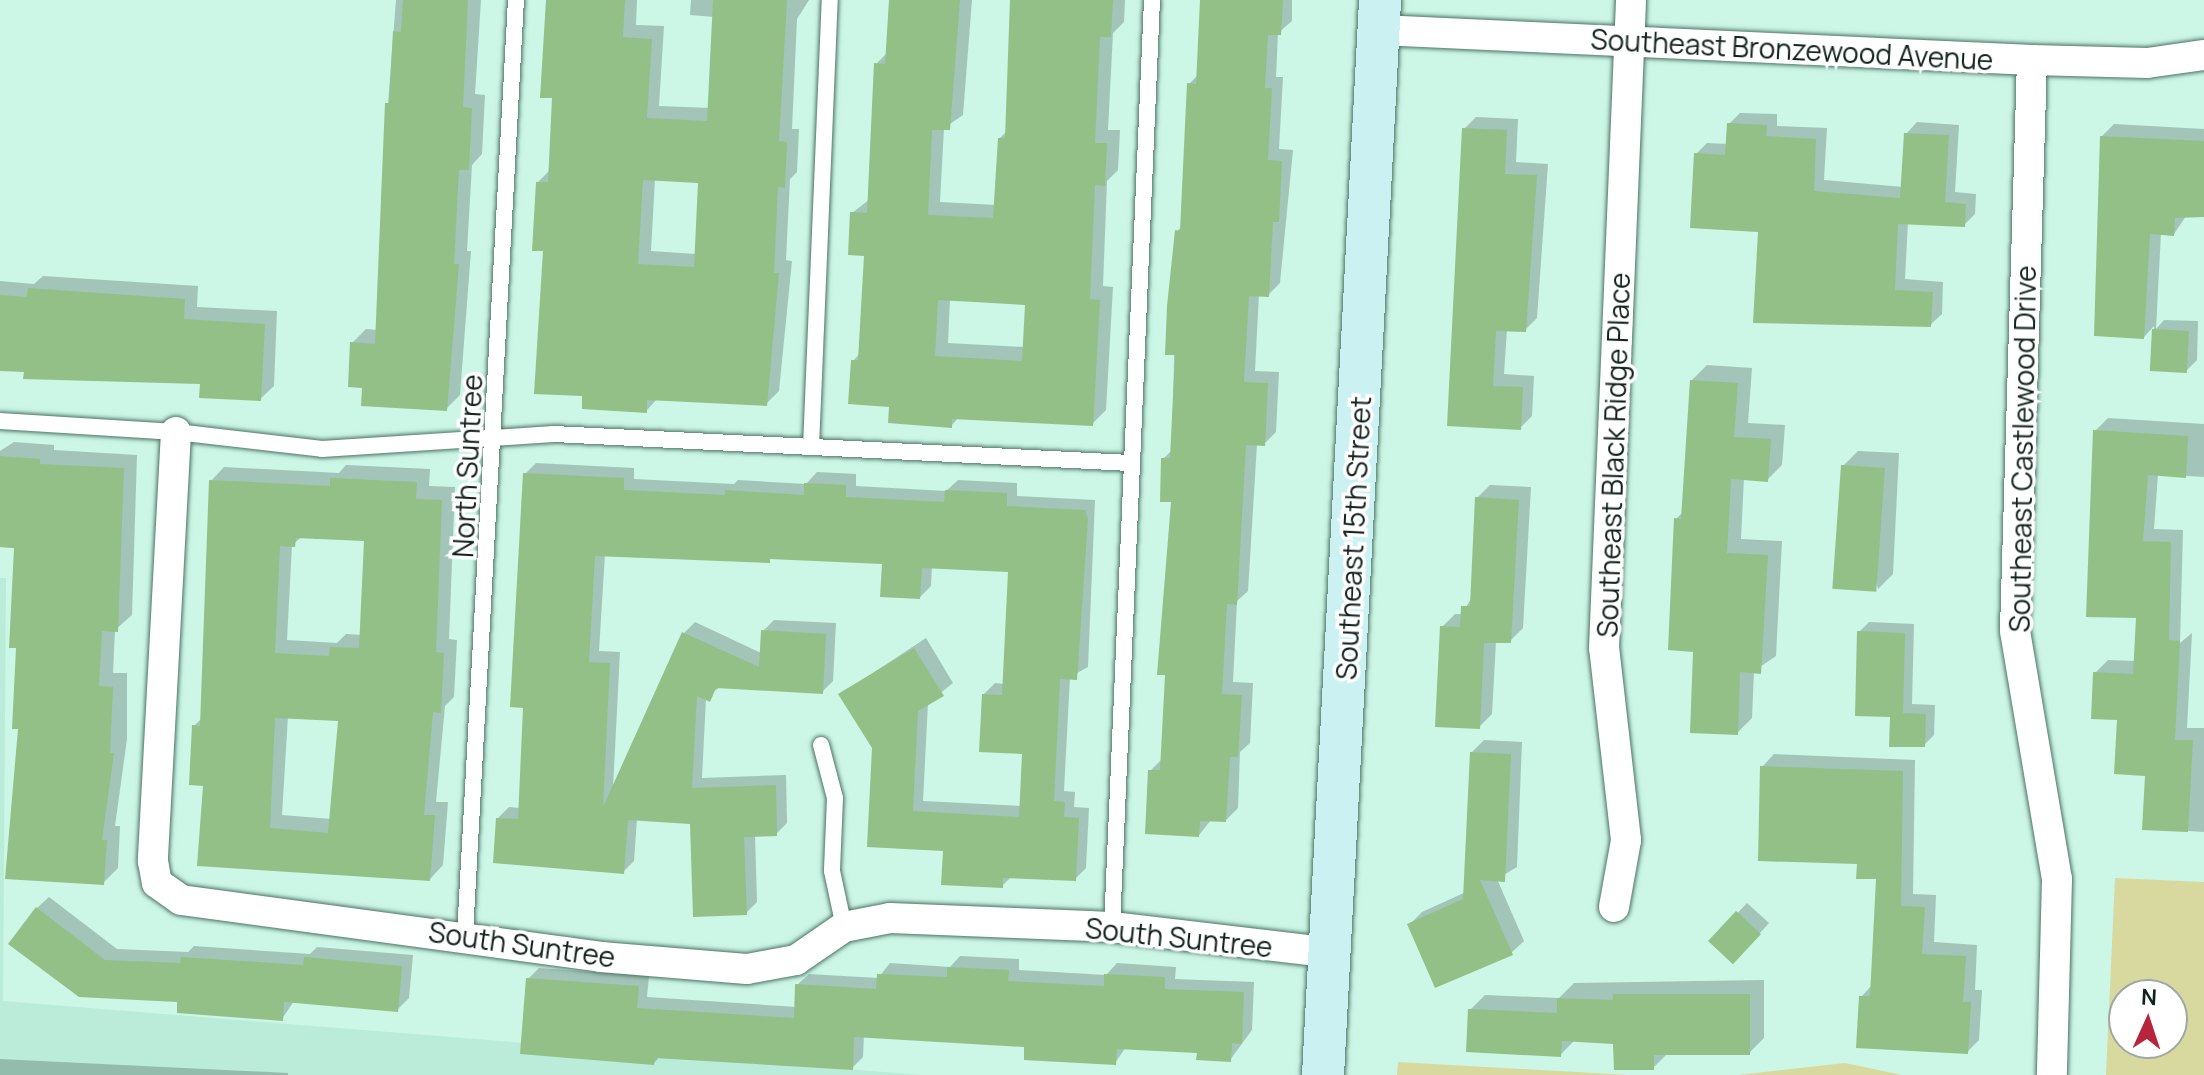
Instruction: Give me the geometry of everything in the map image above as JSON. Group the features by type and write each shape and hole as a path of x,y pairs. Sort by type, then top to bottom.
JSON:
{"main road":[{"name":"Southeast 15th Street","path":"1323,1075 1332,953 1379,15"}],"street":[{"name":"Southeast Black Ridge Place","path":"1614,907 1626,840 1604,648 1631,0"},
{"name":"Southeast Bronzewood Avenue","path":"1379,15 1631,41 2147,63 2204,55"},
{"name":"Southeast Castlewood Drive","path":"2032,60 2015,631 2057,879 2052,1075"},
{"name":"South Suntree","path":"176,432 153,861 157,883 181,900 465,935 601,957 747,969 796,960 844,927 890,918 1112,927 1332,953"}],"lane":[{"name":"North Suntree","path":"465,935 496,438 516,0"},
{"path":"811,447 830,0"},
{"path":"1112,927 1152,0"},
{"path":"0,421 176,432 322,449 554,434 1130,463"},
{"path":"821,745 835,798 832,871 844,927"}],"shaded area":[{"path":"0,578 6,578 3,1001 921,1075 0,1075"},
{"path":"2115,878 2204,882 2204,1075 2106,1075 2108,1031 2108,1059 2188,1059 2188,979 2110,979"},
{"path":"1398,1062 1629,1075 1397,1075"},
{"path":"1845,1063 1902,1075 1738,1075"}],"building":[{"path":"403,0 468,0 463,107 472,108 469,170 459,170 454,264 459,264 447,411 361,406 362,388 348,387 350,342 375,344 385,103 389,103 393,31 401,32"},
{"path":"546,0 625,0 623,37 652,39 647,118 707,121 713,0 787,0 779,141 787,142 785,188 778,187 774,273 779,273 767,406 647,400 647,413 582,409 582,396 534,394 543,251 532,251 536,182 548,182 552,98 540,98","holes":["643,180 698,183 694,267 638,264"]},
{"path":"889,0 960,0 950,130 932,130 928,215 993,218 998,138 1005,138 1010,0 1113,0 1111,37 1100,37 1095,143 1107,143 1105,186 1095,185 1090,299 1100,300 1093,426 952,419 952,428 888,423 889,407 848,404 851,360 858,360 864,256 848,255 850,212 867,213 874,63 885,64","holes":["938,300 1025,305 1022,361 935,356"]},
{"path":"1200,0 1283,0 1281,35 1268,35 1265,88 1272,88 1268,160 1282,161 1279,222 1273,222 1269,297 1249,296 1244,382 1268,383 1265,446 1246,445 1237,605 1227,604 1222,694 1242,695 1238,757 1230,757 1226,822 1200,821 1199,837 1145,834 1148,770 1160,770 1165,675 1157,675 1171,502 1160,502 1161,458 1170,458 1175,355 1165,355 1167,306 1175,230 1180,231 1187,83 1196,84"},
{"path":"1727,123 1767,125 1766,136 1816,139 1814,191 1900,198 1904,133 1949,135 1945,202 1966,204 1965,227 1898,224 1895,290 1933,292 1931,327 1753,323 1758,232 1690,228 1694,153 1725,155"},
{"path":"1462,128 1507,130 1505,174 1537,175 1526,332 1496,331 1493,386 1523,387 1521,430 1447,426"},
{"path":"2100,136 2204,141 2204,217 2175,218 2174,236 2150,234 2144,339 2094,336"},
{"path":"28,288 185,299 184,319 265,324 261,401 199,398 200,384 23,379 24,372 0,371 0,295 27,297"},
{"path":"2152,329 2189,331 2187,373 2150,371"},
{"path":"1690,380 1738,383 1734,437 1771,439 1768,482 1731,479 1727,553 1768,555 1761,674 1740,672 1738,735 1690,733 1693,652 1668,650 1674,518 1681,519"},
{"path":"2093,430 2188,436 2186,478 2148,475 2143,541 2171,542 2169,640 2180,641 2175,740 2193,740 2188,832 2142,830 2145,776 2114,774 2117,720 2091,719 2093,672 2133,674 2136,618 2086,617"},
{"path":"0,456 40,459 40,464 124,468 118,632 102,631 99,686 113,687 110,753 114,753 102,840 107,840 104,885 5,879 18,729 12,729 16,648 9,648 14,548 0,547"},
{"path":"1841,465 1885,468 1876,592 1832,589"},
{"path":"523,473 624,478 624,490 725,495 725,490 804,495 804,483 846,485 846,497 944,502 945,490 1007,493 1007,506 1085,510 1088,519 1077,680 1060,679 1054,801 1065,802 1064,817 1079,818 1076,881 1003,878 1003,888 941,885 943,851 867,847 872,748 838,694 914,648 944,696 918,711 913,811 1019,817 1022,754 979,752 982,694 1002,695 1008,572 922,568 920,599 880,597 882,564 770,559 770,563 595,556 589,662 610,663 603,807 682,632 759,667 761,630 826,634 823,694 716,688 710,702 697,696 692,788 776,785 777,836 744,837 747,915 693,917 690,824 628,820 624,874 493,863 496,818 518,819 523,708 510,707"},
{"path":"330,478 417,482 416,499 442,500 436,652 444,653 441,713 433,712 424,815 435,815 430,881 197,866 203,786 189,785 192,725 200,726 209,480 330,486","holes":["296,538 364,541 359,648 330,647 329,656 275,653 280,546 295,547","275,718 338,721 328,833 270,828"]},
{"path":"1475,497 1519,500 1511,643 1484,643 1480,729 1435,727 1440,626 1460,627 1461,606 1470,606"},
{"path":"1857,631 1905,633 1903,713 1926,714 1925,747 1889,747 1890,717 1855,716"},
{"path":"1470,752 1511,754 1505,882 1480,880 1513,955 1435,988 1407,924 1463,899"},
{"path":"1760,766 1903,771 1901,906 1925,907 1922,954 1966,956 1963,1002 1971,1002 1968,1054 1856,1048 1859,996 1870,996 1876,879 1856,879 1857,864 1758,861"},
{"path":"36,907 105,960 180,963 181,957 303,965 304,957 402,966 398,1012 284,1002 283,1021 177,1013 177,1002 79,997 8,944"},
{"path":"1736,911 1761,934 1733,964 1708,941"},
{"path":"947,967 1009,970 1008,981 1104,986 1104,974 1165,977 1165,989 1244,992 1242,1044 1232,1043 1231,1062 1196,1060 1197,1053 1117,1049 1116,1065 1024,1060 1024,1047 854,1037 853,1070 655,1058 654,1065 520,1054 526,978 639,986 637,1008 794,1018 795,984 876,989 877,974 947,977"},
{"path":"1613,994 1750,994 1750,1055 1654,1055 1654,1070 1614,1070 1613,1044 1562,1041 1561,1057 1466,1052 1468,1009 1557,1013 1557,998 1613,1000"}]}
